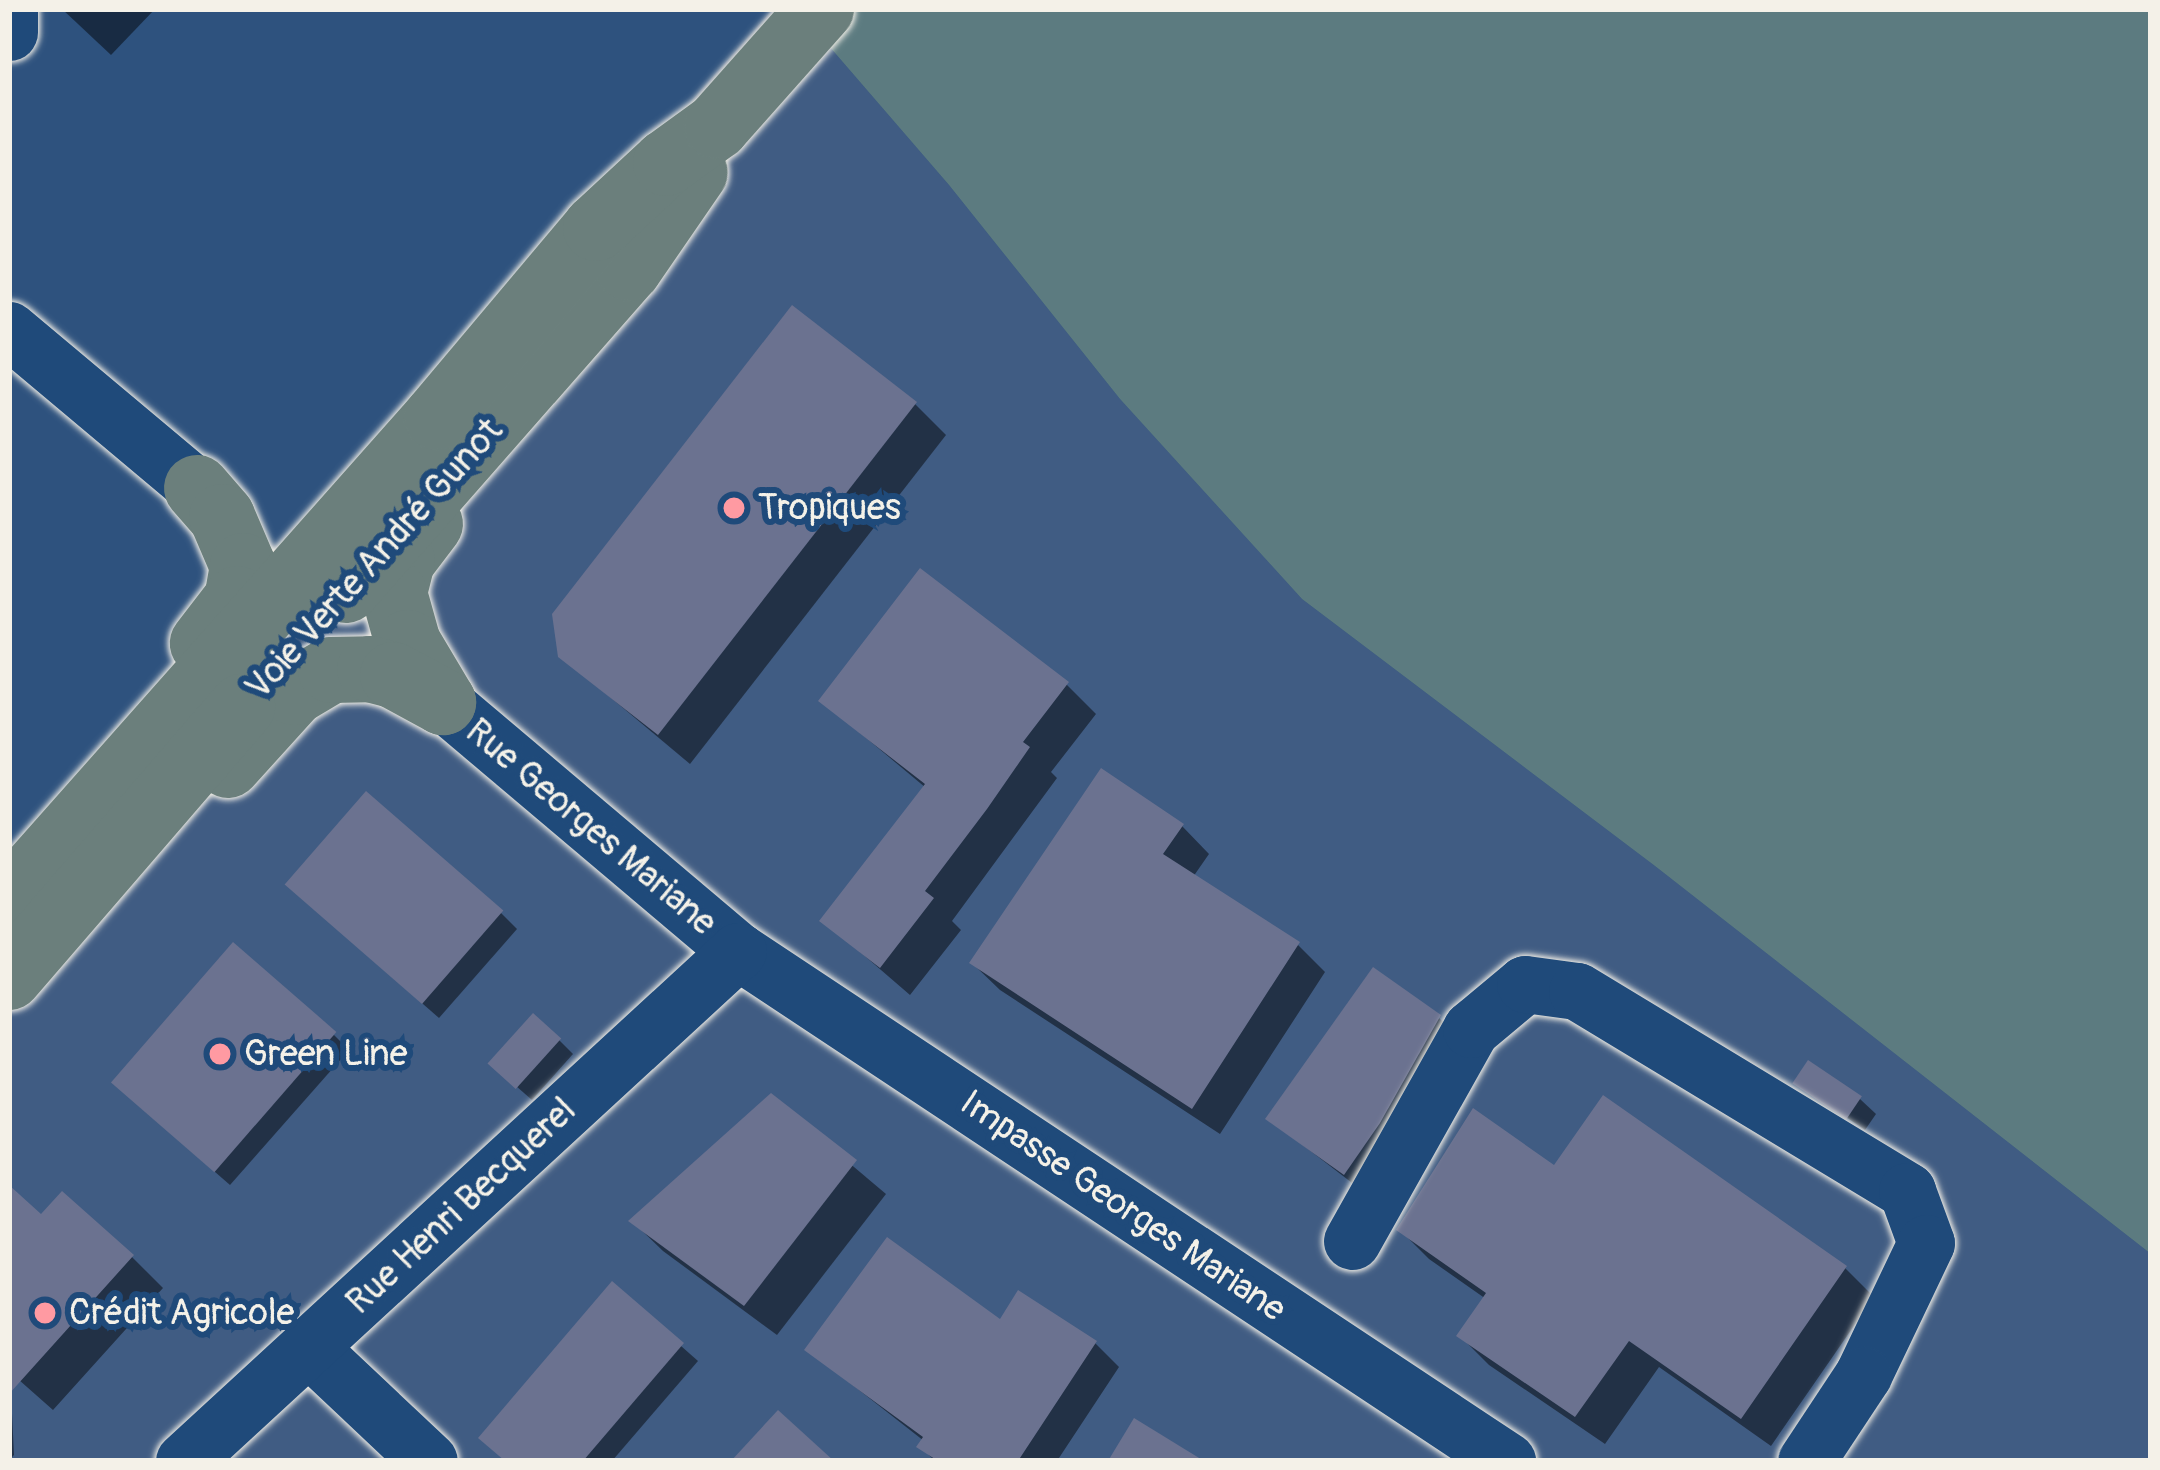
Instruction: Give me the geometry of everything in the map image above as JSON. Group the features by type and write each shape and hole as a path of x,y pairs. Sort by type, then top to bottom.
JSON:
{"main road":[{"name":"Voie Verte André Gunot","path":"9,977 35,895 465,422 629,268 686,190 717,126 821,9"},
{"path":"196,488 267,517 318,515 465,422 469,473 402,562 394,592 408,643 443,702"},
{"path":"196,488 238,546 243,566 237,599 46,827 35,895 101,897 127,876 294,692 316,677 332,670 370,669 443,702"}],"street":[{"path":"9,10 9,32"},
{"path":"9,330 196,488"},
{"name":"Rue Georges Mariane","path":"443,702 738,951"},
{"name":"Rue Henri Becquerel","path":"184,1461 738,951"},
{"name":"Impasse Georges Mariane","path":"738,951 1507,1461"},
{"path":"1352,1240 1471,1028 1525,984 1577,991 1907,1191 1926,1244 1863,1375 1806,1461"},
{"path":"308,1347 429,1461"}],"shaded area":[{"path":"773,9 797,9 949,185 1120,399 1302,599 1655,866 2151,1254 2151,1461 9,1461 9,868"}],"green space":[{"path":"797,9 2151,9 2151,1254 1655,866 1302,599 1120,399 949,185"}],"building":[{"name":"Tropiques","path":"792,305 917,402 658,735 558,657 552,614"},
{"name":"Tropiques","path":"920,568 1069,682 1023,742 1030,747 925,891 934,898 880,968 819,921 925,784 818,701"},
{"path":"1101,768 1184,824 1163,854 1300,942 1192,1109 969,963"},
{"path":"366,791 503,910 422,1004 285,885"},
{"path":"233,942 336,1032 214,1172 111,1082"},
{"path":"1373,967 1441,1015 1380,1123 1344,1175 1265,1119"},
{"path":"533,1013 561,1038 516,1089 487,1064"},
{"path":"1808,1060 1862,1096 1846,1120 1792,1083"},
{"path":"771,1093 857,1160 744,1306 628,1221"},
{"path":"1603,1095 1847,1266 1741,1419 1629,1341 1575,1417 1456,1336 1486,1293 1396,1230 1473,1108 1554,1165"},
{"name":"Crédit Agricole","path":"9,1185 41,1214 62,1191 134,1255 9,1394"},
{"path":"887,1237 1000,1319 1018,1290 1097,1341 1018,1461 938,1461 916,1447 923,1437 804,1350"},
{"path":"612,1281 684,1343 583,1461 505,1461 478,1438"},
{"path":"778,1410 834,1461 731,1461"},
{"path":"1134,1418 1204,1461 1108,1461"}],"place":[{"name":"Tropiques","path":"734,508"},
{"name":"Green Line","path":"220,1054"},
{"name":"Crédit Agricole","path":"45,1313"}]}
